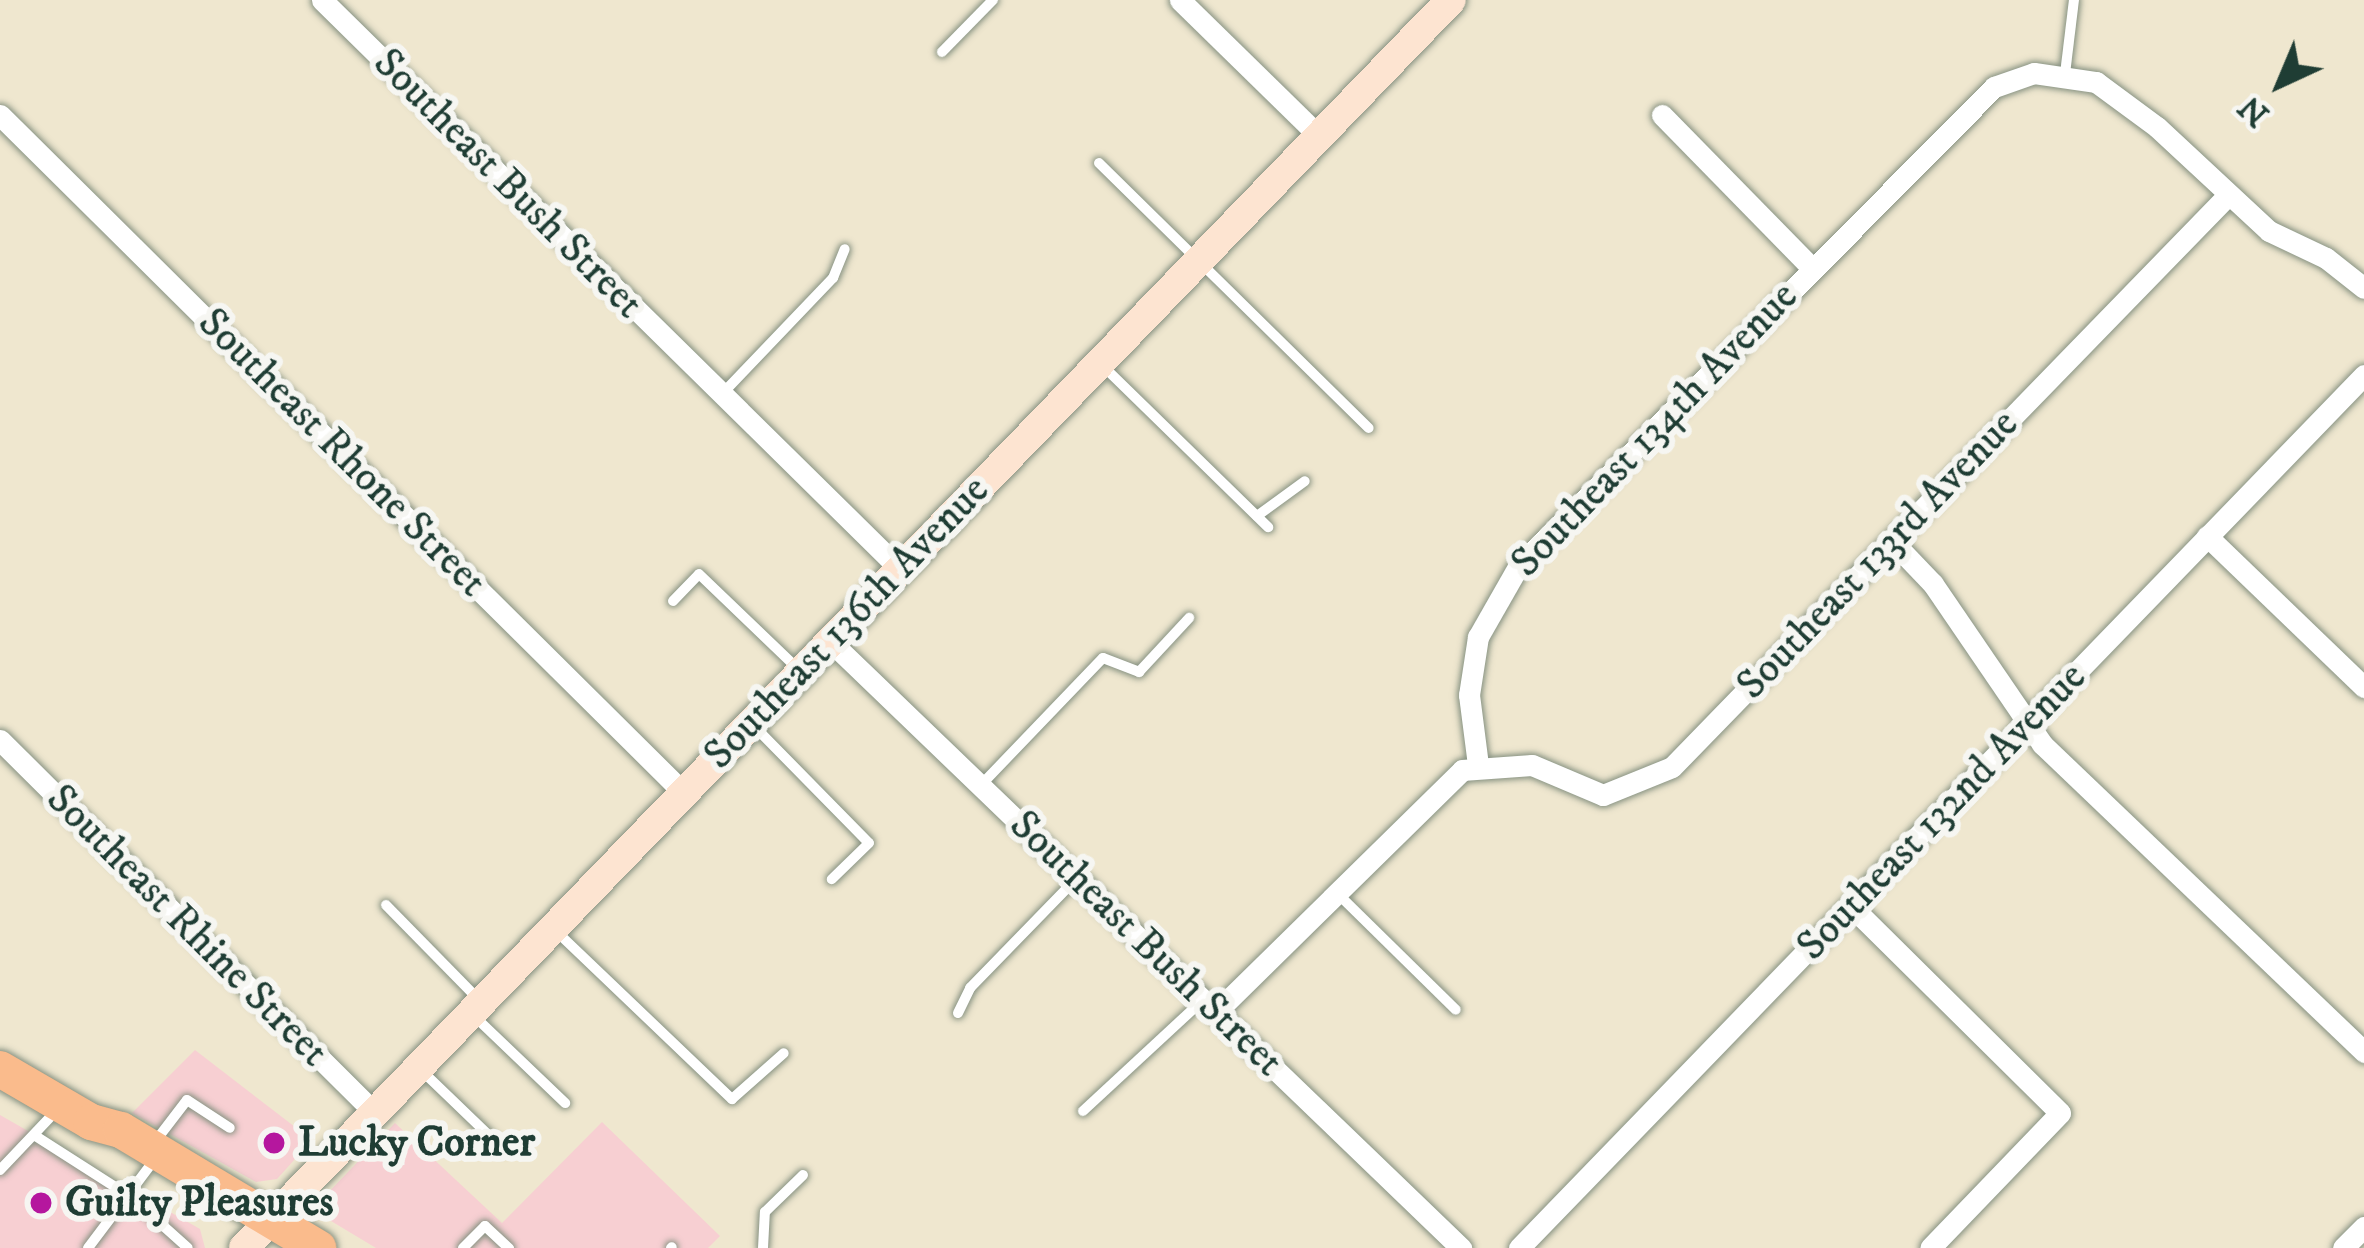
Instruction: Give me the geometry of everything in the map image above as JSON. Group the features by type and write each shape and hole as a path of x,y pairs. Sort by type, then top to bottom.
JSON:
{"main road":[{"path":"0,1069 76,1113 144,1170 263,1237 318,1248"}],"street":[{"name":"Southeast Bush Street","path":"322,0 900,569"},
{"path":"1180,0 1319,136"},
{"name":"Southeast 136th Avenue","path":"263,1237 374,1112 1451,0"},
{"path":"2061,73 2115,93 2269,231 2326,258 2364,288"},
{"name":"Southeast 134th Avenue","path":"1478,765 1472,667 1504,586 1977,100 2012,78 2061,73"},
{"name":"Southeast Rhone Street","path":"0,115 684,793"},
{"path":"1662,115 1812,268"},
{"name":"Southeast 133rd Avenue","path":"1478,765 1532,766 1603,795 1652,781 2228,195"},
{"name":"Southeast 132nd Avenue","path":"1519,1248 2364,375"},
{"path":"2207,536 2364,688"},
{"path":"1892,541 1933,584 2029,724 2364,1052"},
{"name":"Southeast Bush Street","path":"830,641 1461,1248"},
{"name":"Southeast Rhine Street","path":"0,740 374,1112"},
{"path":"1210,1005 1335,891 1442,784 1478,765"},
{"path":"1851,906 2060,1113 1930,1248"},
{"path":"2343,1248 2364,1227"}],"lane":[{"path":"942,52 993,0"},
{"path":"2061,73 2074,0"},
{"path":"1099,163 1369,428"},
{"path":"722,394 833,278 845,249"},
{"path":"1099,363 1268,527"},
{"path":"1257,516 1305,482"},
{"path":"673,602 699,574 800,671"},
{"path":"980,785 1103,658 1139,672 1189,619"},
{"path":"751,723 869,843 832,879"},
{"path":"958,1013 970,988 1076,879"},
{"path":"1335,891 1456,1010"},
{"path":"386,905 565,1103"},
{"path":"553,928 732,1100 784,1053"},
{"path":"1083,1111 1210,1005"},
{"path":"418,1067 503,1149"},
{"path":"88,1248 187,1100 230,1128"},
{"path":"0,1170 34,1136 76,1113"},
{"path":"34,1136 144,1170 188,1248"},
{"path":"763,1248 765,1212 802,1175"},
{"path":"464,1248 485,1226 509,1248"}],"shaded area":[{"path":"195,1050 312,1140 277,1179 256,1182 132,1113"},
{"path":"0,1115 200,1229 205,1248 0,1248"},
{"path":"602,1122 720,1236 708,1248 376,1248 326,1218 325,1196 395,1123 502,1223"}],"place":[{"name":"Lucky Corner","path":"274,1143"},
{"name":"Guilty Pleasures","path":"41,1203"}]}
